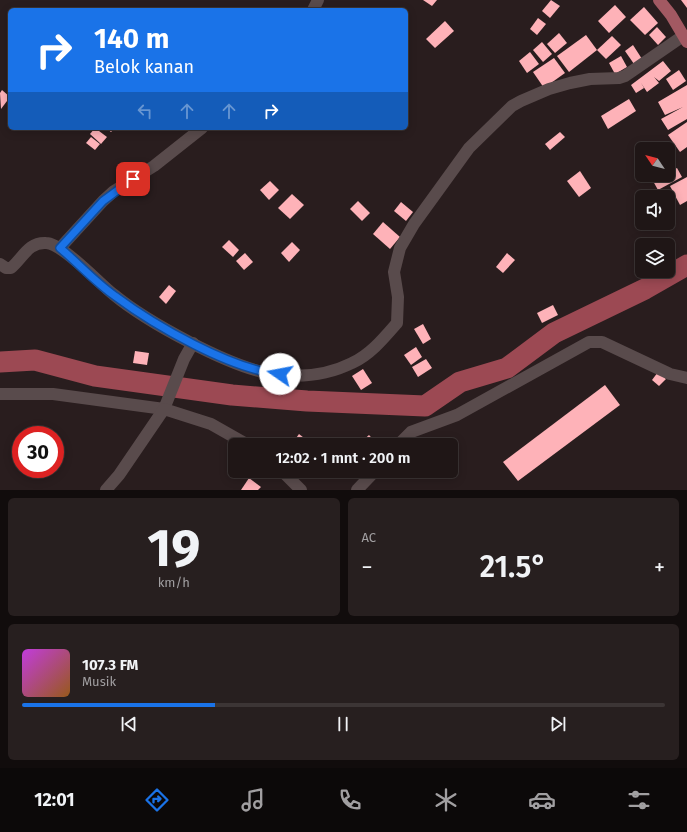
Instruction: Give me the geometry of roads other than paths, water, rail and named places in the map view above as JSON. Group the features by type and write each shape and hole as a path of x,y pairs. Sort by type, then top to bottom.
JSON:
{"main road":[{"path":"659,0 671,15 686,39"}],"street":[{"path":"0,264 6,268 11,268 27,250 36,244 48,243 60,248 114,295 141,314 193,343 237,363 271,374 294,376 325,372 352,364 363,357 397,323 398,297 394,272 400,248 414,224 459,162 486,130 512,106 520,101 549,89 570,83 590,79 619,78 686,39"},
{"path":"60,248 103,201 122,186 154,166 199,130"},
{"path":"405,438 411,432 457,415 589,342 602,342 663,371 687,378"},
{"path":"106,490 119,475 164,409 176,378 193,343"},
{"path":"0,394 53,394 164,409 211,424 236,438"},
{"path":"289,478 301,490"},
{"path":"358,490 369,478"}],"waterway":[{"path":"0,362 35,360 95,376 232,395 307,401 425,406 460,382 507,368 554,333 645,289 687,265"}]}
